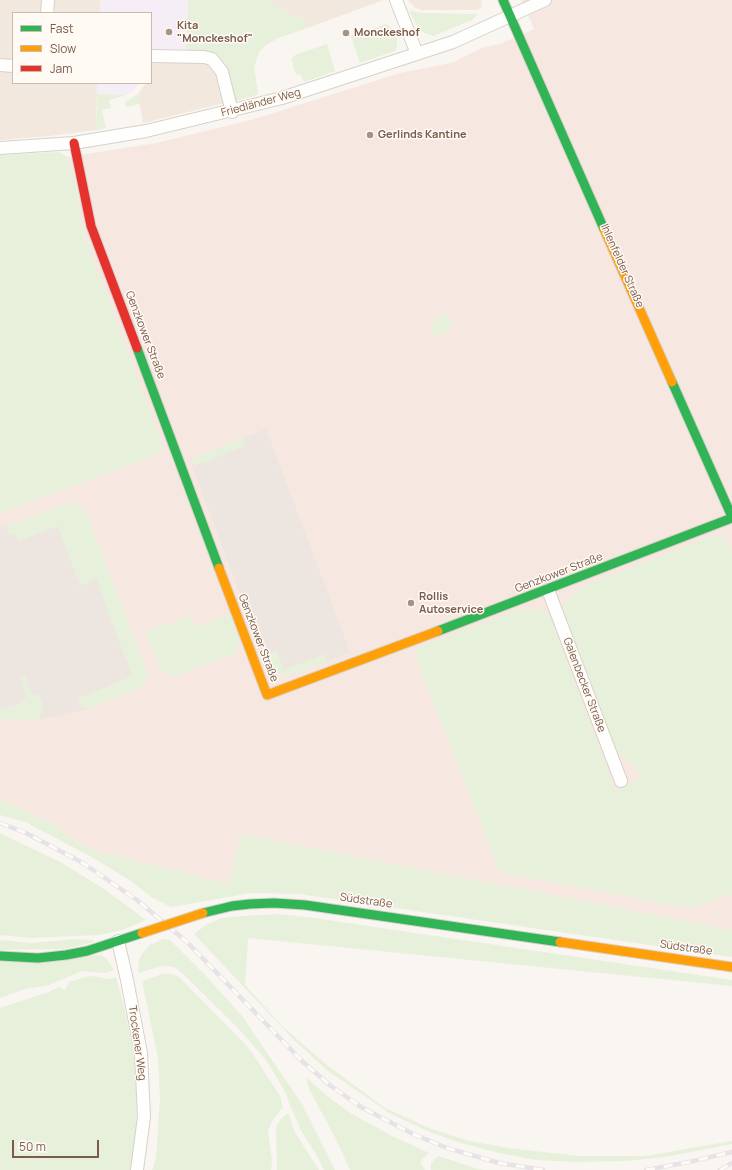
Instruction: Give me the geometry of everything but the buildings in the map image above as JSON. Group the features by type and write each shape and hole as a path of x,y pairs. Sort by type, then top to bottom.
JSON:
{"street":[{"path":"47,12 48,0"},
{"path":"396,0 417,54"},
{"name":"Ihlenfelder Straße","path":"504,0 732,517"},
{"path":"511,16 545,0"},
{"name":"Friedländer Weg","path":"0,148 74,143 146,131 232,112 282,98 453,42 511,16"},
{"path":"152,56 204,56 212,59 222,72 232,112"},
{"path":"0,65 12,66"},
{"name":"Genzkower Straße","path":"74,143 91,226 267,694 548,590 732,517"},
{"name":"Galenbecker Straße","path":"548,590 621,781"},
{"name":"Südstraße","path":"0,956 38,958 66,955 118,941 203,913 232,906 274,903 305,905 732,967"},
{"name":"Trockener Weg","path":"118,941 141,1053 144,1117 138,1170"}],"shaded area":[{"path":"0,0 100,0 100,12 12,12 12,84 97,84 96,130 0,140"},
{"name":"Kita \"Monckeshof\"","path":"100,0 188,0 186,51 152,50 152,12 100,12"},
{"path":"270,0 384,0 307,28 304,20 286,13"},
{"path":"408,0 481,0 482,4 481,8 478,10 421,10 414,7"},
{"path":"521,0 732,0 732,930 241,835 229,884 92,850 69,837 55,825 0,799 0,513 154,456 87,243 80,218 77,188 67,157 156,143 251,120 400,73 451,63 484,47 500,44 534,29"},
{"path":"152,59 209,63 215,68 225,103 143,123 138,94 145,84 152,84"},
{"path":"97,84 138,84 133,91 126,95 97,94"},
{"path":"266,429 350,652 292,674 282,675 271,670 264,657 191,463 195,457"},
{"path":"72,502 85,509 148,674 147,679 145,684 136,690 87,709 39,720 0,719 0,528"}],"green space":[{"path":"188,0 270,0 286,13 304,20 307,28 267,44 259,52 254,67 258,93 256,95 235,101 227,71 186,51"},
{"path":"409,10 421,13 478,14 472,20 433,36 418,28"},
{"path":"386,24 394,30 397,35 397,46 395,51 360,63 351,36"},
{"path":"327,44 335,71 304,82 301,75 296,74 292,59 295,55"},
{"path":"97,94 126,95 109,100 111,108 102,110 106,128 96,130"},
{"path":"138,94 140,104 126,107 125,102"},
{"path":"59,152 67,157 72,170 77,188 80,218 87,243 163,447 154,456 0,513 0,155"},
{"path":"443,314 450,316 452,326 446,333 434,335 431,332 432,325 437,316"},
{"path":"244,438 245,446 205,462 195,465 191,463 195,457"},
{"path":"72,502 85,509 148,674 145,684 136,690 87,709 80,707 77,699 132,676 96,579 80,586 58,526 18,541 15,533 9,535 6,526"},
{"path":"715,535 726,539 732,553 732,894 696,907 689,908 504,873 498,868 415,655 418,647 521,609 542,610 550,617 615,790 640,779 636,768 616,752 561,610 564,602 584,586"},
{"path":"231,614 240,642 234,654 175,676 170,676 161,670 145,632 191,616 194,627"},
{"path":"277,651 284,670 325,654 328,661 292,674 282,675 271,670 264,657"},
{"path":"24,675 32,696 39,694 43,706 39,720 0,719 0,709 20,704 26,697 20,677"},
{"path":"0,799 55,825 69,837 92,850 229,884 241,834 732,930 732,957 299,894 251,893 172,907 173,908 153,898 128,879 88,855 25,822 0,815"},
{"path":"0,833 62,863 104,889 146,920 123,930 98,935 31,938 0,935"},
{"path":"279,914 732,980 732,986 248,938 245,985 284,1028 327,1065 385,1108 429,1128 469,1141 509,1148 578,1156 646,1156 732,1141 732,1144 665,1157 626,1161 575,1162 536,1160 499,1153 461,1143 432,1133 391,1114 328,1071 294,1040 194,934 206,925 222,918"},
{"path":"76,939 93,940 94,942 65,949 0,950 0,940 31,943"},
{"path":"163,939 170,940 208,978 242,1016 302,1104 335,1170 324,1170 300,1129 284,1090 266,1060 237,1027 174,967 162,966 138,973 139,959 142,954 150,945"},
{"path":"100,955 106,958 114,970 106,973 82,971 49,985 25,989 0,998 0,962"},
{"path":"163,974 172,974 179,977 240,1039 251,1051 280,1096 283,1107 271,1123 268,1131 272,1161 271,1170 152,1170 156,1158 160,1098 158,1058 142,981"},
{"path":"93,976 109,979 116,977 134,1054 137,1089 136,1143 131,1170 0,1170 0,1008 49,992 59,987 65,990 69,982"},
{"path":"306,1077 327,1096 352,1114 392,1136 429,1153 421,1160 421,1164 425,1170 350,1170 336,1139 309,1089"},
{"path":"288,1113 296,1134 319,1170 277,1170 276,1127 281,1119"},
{"path":"438,1156 485,1170 431,1170 431,1163"}],"railway":[{"path":"0,823 26,833 83,863 137,900 187,942 303,1062 331,1086 361,1107 413,1134 447,1148 499,1163 543,1170"},
{"path":"646,1170 732,1152"},
{"path":"720,1170 732,1163"}],"traffic: fast":[{"path":"503,0 604,229"},
{"path":"137,348 219,568"},
{"path":"672,382 732,517"},
{"path":"438,631 732,518"},
{"path":"203,913 232,906 250,904 274,903 305,905 560,942"},
{"path":"0,956 38,958 66,955 87,951 142,933"}],"traffic: slow":[{"path":"604,229 672,382"},
{"path":"219,568 267,695 438,631"},
{"path":"142,933 203,913"},
{"path":"560,942 732,967"}],"traffic: jam":[{"path":"74,143 91,226 137,348"}],"place":[{"name":"Kita \"Monckeshof\"","path":"169,32"},
{"name":"Monckeshof","path":"346,33"},
{"name":"Gerlinds Kantine","path":"370,135"},
{"name":"Rollis Autoservice","path":"411,603"}]}
